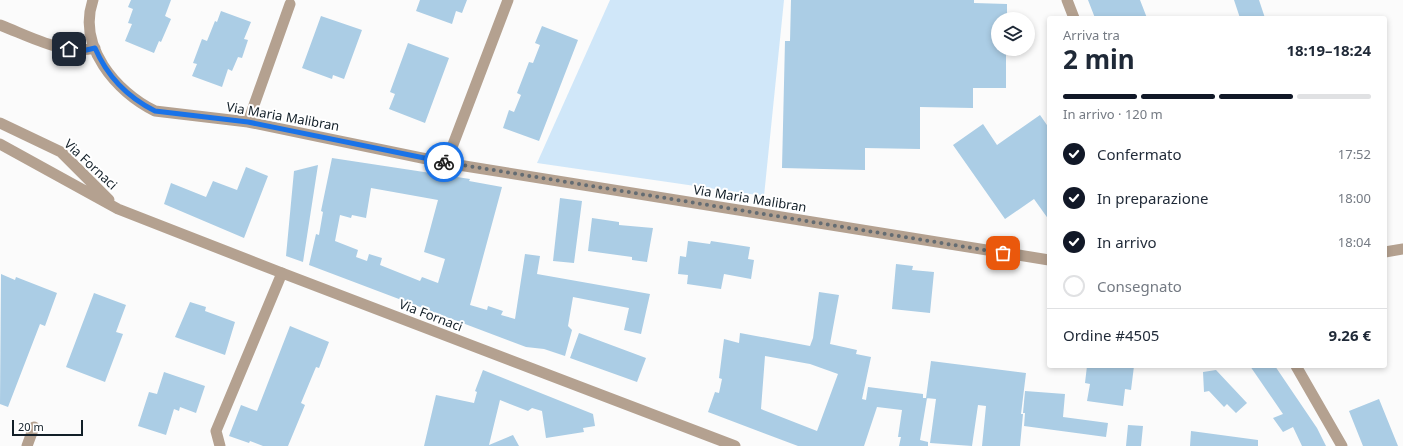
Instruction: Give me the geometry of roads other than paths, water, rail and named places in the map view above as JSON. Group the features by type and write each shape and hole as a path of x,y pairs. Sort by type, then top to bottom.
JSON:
{"street":[{"name":"Via Maria Malibran","path":"93,0 90,9 89,31 102,65 121,88 141,104 155,111 248,122 446,163 1047,260"},
{"path":"446,163 508,0"},
{"path":"1067,0 1073,16"},
{"path":"248,122 290,4"},
{"path":"0,25 56,46 82,51 95,48"},
{"name":"Via Fornaci","path":"0,123 60,152 118,209"},
{"name":"Via Fornaci","path":"0,144 118,209 735,446"},
{"path":"1387,252 1403,249"},
{"path":"220,446 216,431 282,273"},
{"path":"1297,368 1342,446"},
{"path":"27,446 34,427"}]}
